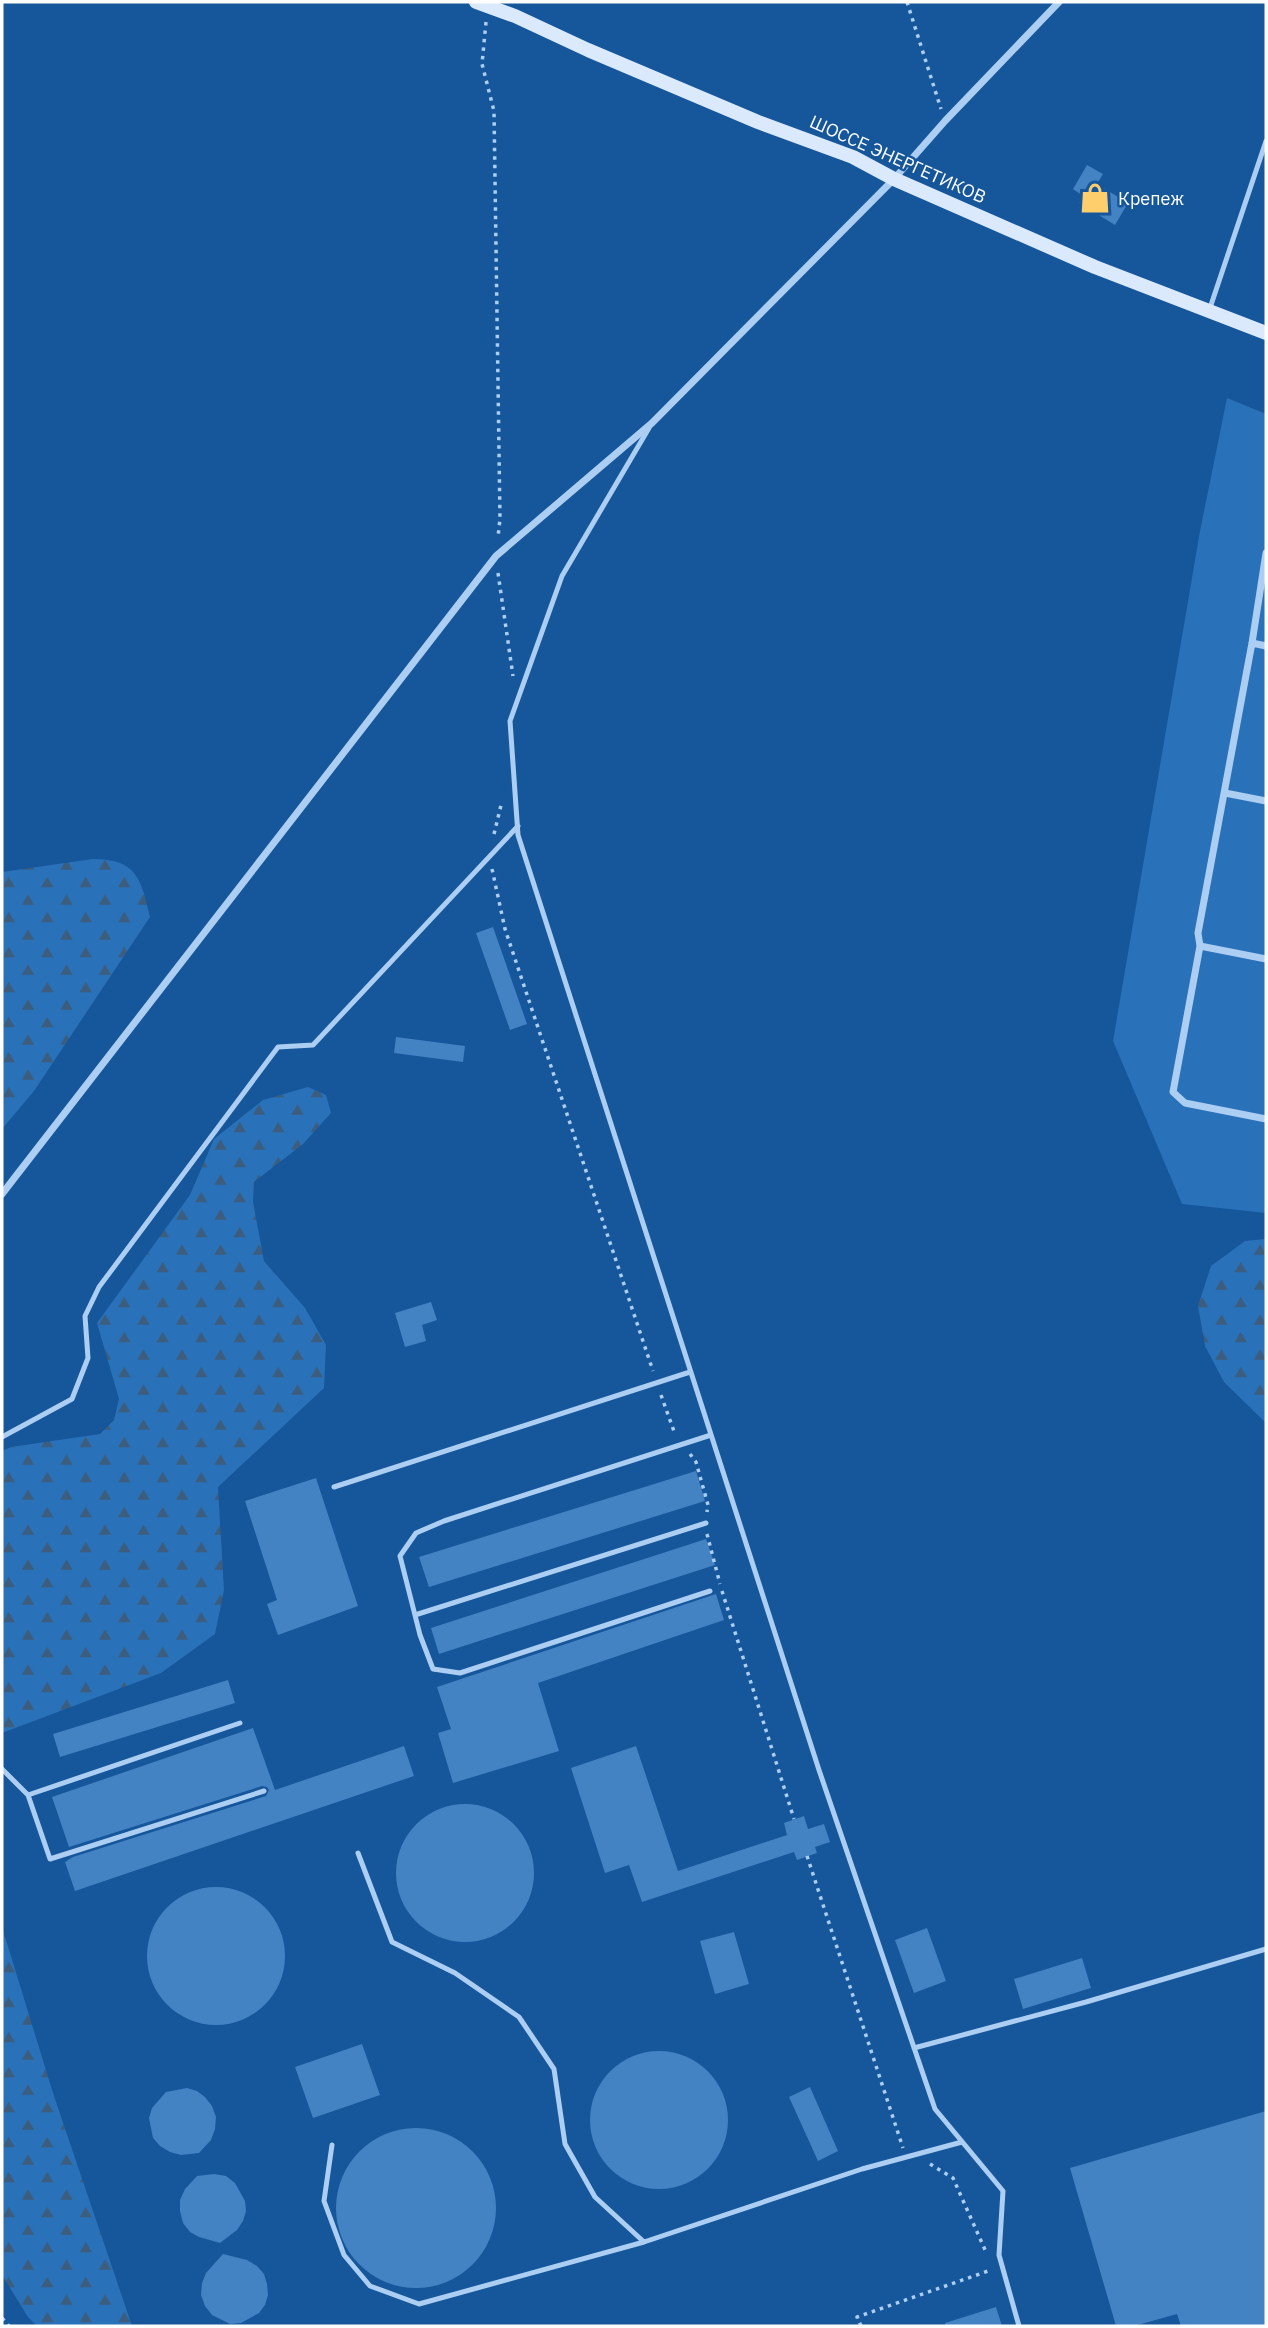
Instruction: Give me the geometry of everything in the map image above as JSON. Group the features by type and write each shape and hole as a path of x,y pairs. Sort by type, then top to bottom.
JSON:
{"main road":[{"name":"ШОССЕ ЭНЕРГЕТИКОВ","path":"482,4 758,122 853,157 894,179 1096,267 1266,333"}],"street":[{"path":"2,1194 496,556 652,423 894,179 945,121 1059,2"},
{"path":"1266,553 1198,933 1200,946 1173,1092 1185,1103 1266,1119"},
{"path":"1252,643 1266,646"},
{"path":"1225,793 1266,801"},
{"path":"1200,946 1266,959"}],"lane":[{"path":"1209,311 1266,141"},
{"path":"652,423 562,576 510,721 518,835 819,1770 935,2109 1003,2191 999,2255 1019,2326"},
{"path":"2,1437 72,1399 88,1359 85,1316 99,1287 278,1047 313,1045 517,827"},
{"path":"334,1487 690,1371"},
{"path":"710,1591 460,1673 433,1669 420,1635 400,1556 416,1533 444,1521 711,1435"},
{"path":"415,1615 706,1523"},
{"path":"28,1795 240,1723"},
{"path":"2,1769 28,1795 50,1859 264,1791"},
{"path":"358,1853 392,1942 455,1973 519,2017 554,2070 565,2144 595,2197 644,2242"},
{"path":"914,2048 1086,2002 1266,1949"},
{"path":"332,2145 324,2201 344,2255 370,2286 419,2304 644,2242 862,2169 962,2142"}],"path":[{"path":"907,2 945,121"},
{"path":"482,4 482,64 494,111 500,519 496,556 517,701"},
{"path":"503,797 490,856 505,929 674,1433 696,1462 708,1505 705,1529 721,1588 794,1819"},
{"path":"807,1856 903,2149 953,2178 989,2257"},
{"path":"861,2326 857,2317 994,2269"},
{"path":"2,2318 9,2326"}],"green space":[{"path":"1227,398 1266,414 1266,1213 1182,1204 1113,1041 1200,531"},
{"path":"93,859 119,863 135,874 150,917 34,1091 2,1129 2,872"},
{"path":"308,1087 326,1095 331,1113 303,1144 254,1182 253,1202 264,1261 305,1308 326,1345 324,1388 218,1487 224,1590 215,1634 161,1673 2,1733 2,1451 11,1447 100,1434 114,1420 119,1399 97,1323 190,1195 214,1139 263,1100"},
{"path":"1266,1239 1266,1423 1224,1382 1205,1346 1198,1306 1211,1266 1245,1241"},
{"path":"2,1927 53,2093 132,2326 37,2326 28,2317 2,2275"}],"building":[{"path":"1087,165 1103,174 1097,184 1128,203 1115,225 1079,203 1083,196 1073,189"},
{"path":"493,927 527,1024 510,1030 476,933"},
{"path":"396,1037 465,1046 463,1062 394,1053"},
{"path":"431,1302 437,1320 422,1325 426,1341 405,1347 395,1313"},
{"path":"696,1471 705,1501 429,1587 419,1557"},
{"path":"316,1478 358,1606 278,1635 267,1604 277,1600 245,1501"},
{"path":"706,1539 715,1565 439,1654 431,1628"},
{"path":"716,1594 724,1620 538,1683 559,1751 453,1783 438,1733 451,1729 437,1687"},
{"path":"228,1680 235,1703 60,1757 53,1734"},
{"path":"253,1728 275,1790 404,1746 414,1776 75,1891 65,1862 73,1857 266,1796 269,1790 262,1786 69,1847 52,1797"},
{"path":"636,1746 678,1871 787,1835 784,1823 804,1816 808,1829 824,1824 830,1842 815,1847 817,1853 797,1860 794,1852 642,1902 629,1865 605,1873 571,1768"},
{"path":"465,1804 491,1810 513,1825 528,1847 534,1873 528,1899 513,1921 491,1936 465,1942 439,1936 417,1921 402,1899 396,1873 402,1847 417,1825 439,1810"},
{"path":"216,1887 242,1893 264,1908 279,1930 285,1956 279,1982 264,2004 242,2019 216,2025 190,2019 168,2004 153,1982 147,1956 153,1930 168,1908 190,1893"},
{"path":"927,1928 946,1981 914,1993 895,1940"},
{"path":"734,1932 749,1984 715,1994 700,1941"},
{"path":"1082,1958 1091,1988 1023,2009 1014,1979"},
{"path":"362,2044 380,2095 313,2118 295,2067"},
{"path":"659,2051 685,2057 707,2072 722,2094 728,2120 722,2146 707,2168 685,2183 659,2189 633,2183 611,2168 596,2146 590,2120 596,2094 611,2072 633,2057"},
{"path":"810,2087 838,2151 818,2161 789,2097"},
{"path":"187,2088 197,2091 212,2106 216,2117 215,2129 211,2140 199,2153 181,2155 160,2146 153,2138 149,2118 152,2108 166,2092"},
{"path":"1266,2111 1266,2326 1181,2326 1177,2314 1134,2326 1116,2326 1070,2168"},
{"path":"416,2128 447,2134 473,2151 490,2177 496,2208 490,2239 473,2265 447,2282 416,2288 385,2282 359,2265 342,2239 336,2208 342,2177 359,2151 385,2134"},
{"path":"197,2176 226,2176 235,2183 245,2201 246,2211 237,2230 220,2243 190,2232 183,2223 180,2211 180,2200 185,2189"},
{"path":"223,2254 247,2260 257,2266 264,2274 267,2284 265,2305 259,2313 241,2323 230,2324 212,2315 201,2295 206,2273"},
{"path":"996,2307 1002,2326 946,2326 945,2323"}],"place":[{"name":"Крепеж","path":"1095,198"}]}
